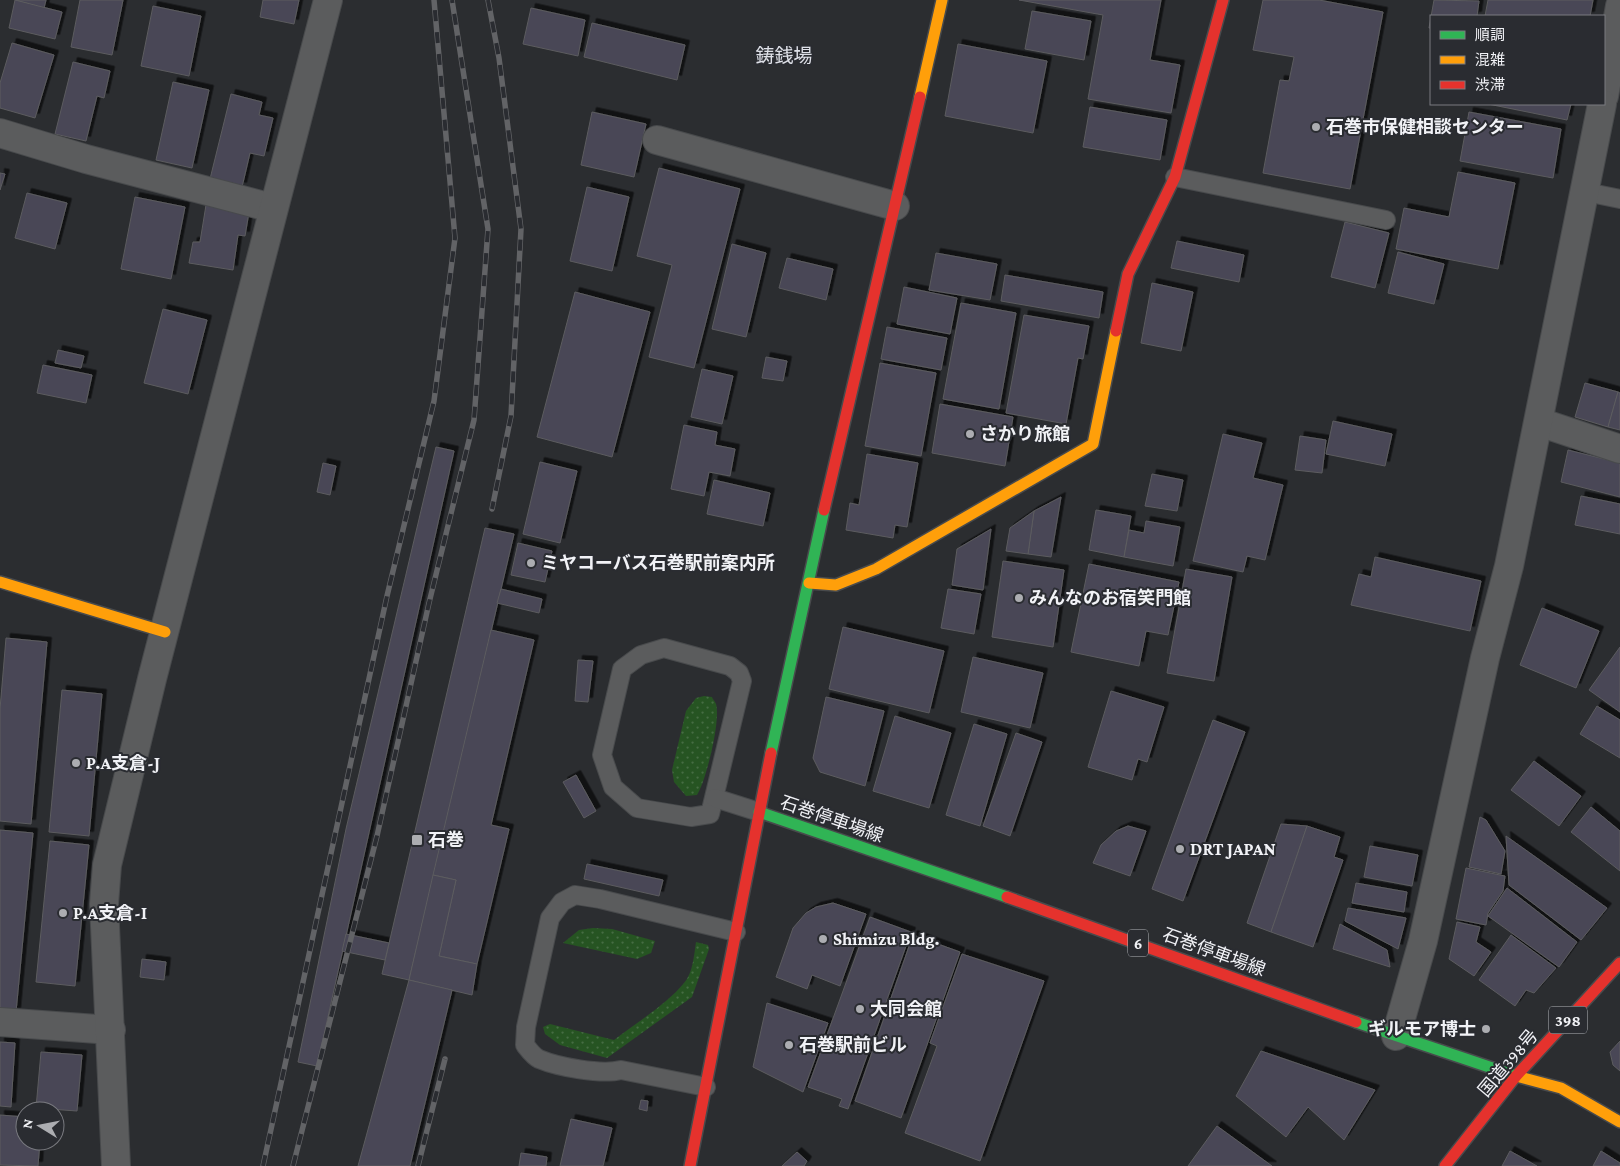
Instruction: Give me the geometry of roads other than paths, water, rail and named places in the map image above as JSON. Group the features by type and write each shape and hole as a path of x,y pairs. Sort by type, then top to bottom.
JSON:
{"main road":[{"path":"690,1166 758,812 942,0"},
{"path":"809,583 836,585 876,569 1093,444 1128,274 1175,177 1224,0"},
{"path":"0,582 165,632"},
{"name":"石巻停車場線","path":"758,812 1108,932 1396,1036 1516,1076 1561,1088 1620,1122"},
{"name":"国道398号","path":"1446,1166 1516,1076 1620,963"}],"street":[{"path":"116,1166 104,904 107,865 272,208 328,0"},
{"path":"1605,90 1620,6"},
{"path":"1396,1036 1423,941 1485,658 1509,566 1586,192 1602,105"},
{"path":"0,133 86,159 272,208"},
{"path":"657,140 895,206"},
{"path":"1539,422 1620,449"},
{"path":"0,1022 111,1030"}],"lane":[{"path":"1175,177 1386,220"},
{"path":"1586,192 1620,199"},
{"path":"664,648 730,666 739,673 742,680 715,798 710,814 691,817 636,808 613,787 602,755 622,668 642,655 664,648"},
{"path":"715,798 758,812"},
{"path":"706,1087 621,1070 607,1073 591,1071 540,1059 525,1045 526,1027 550,918 562,902 575,895 600,899 736,932"}],"railway":[{"path":"263,1166 387,596 434,401 455,238 434,0"},
{"path":"293,1166 377,836 429,603 474,420 488,229 452,0"},
{"path":"488,0 499,58 521,229 511,416 492,509"},
{"path":"418,1166 445,1059"}],"place":[{"name":"石巻市保健相談センター","path":"1316,127"},
{"name":"さかり旅館","path":"970,434"},
{"name":"ミヤコーバス石巻駅前案内所","path":"531,563"},
{"name":"みんなのお宿笑門館","path":"1019,598"},
{"name":"P.A支倉-J","path":"76,763"},
{"name":"石巻","path":"417,840"},
{"name":"DRT JAPAN","path":"1180,849"},
{"name":"P.A支倉-I","path":"63,913"},
{"name":"Shimizu Bldg.","path":"823,939"},
{"name":"大同会館","path":"860,1009"},
{"name":"ギルモア博士","path":"1486,1029"},
{"name":"石巻駅前ビル","path":"789,1045"}],"district":[{"name":"鋳銭場","path":"784,55"}]}
